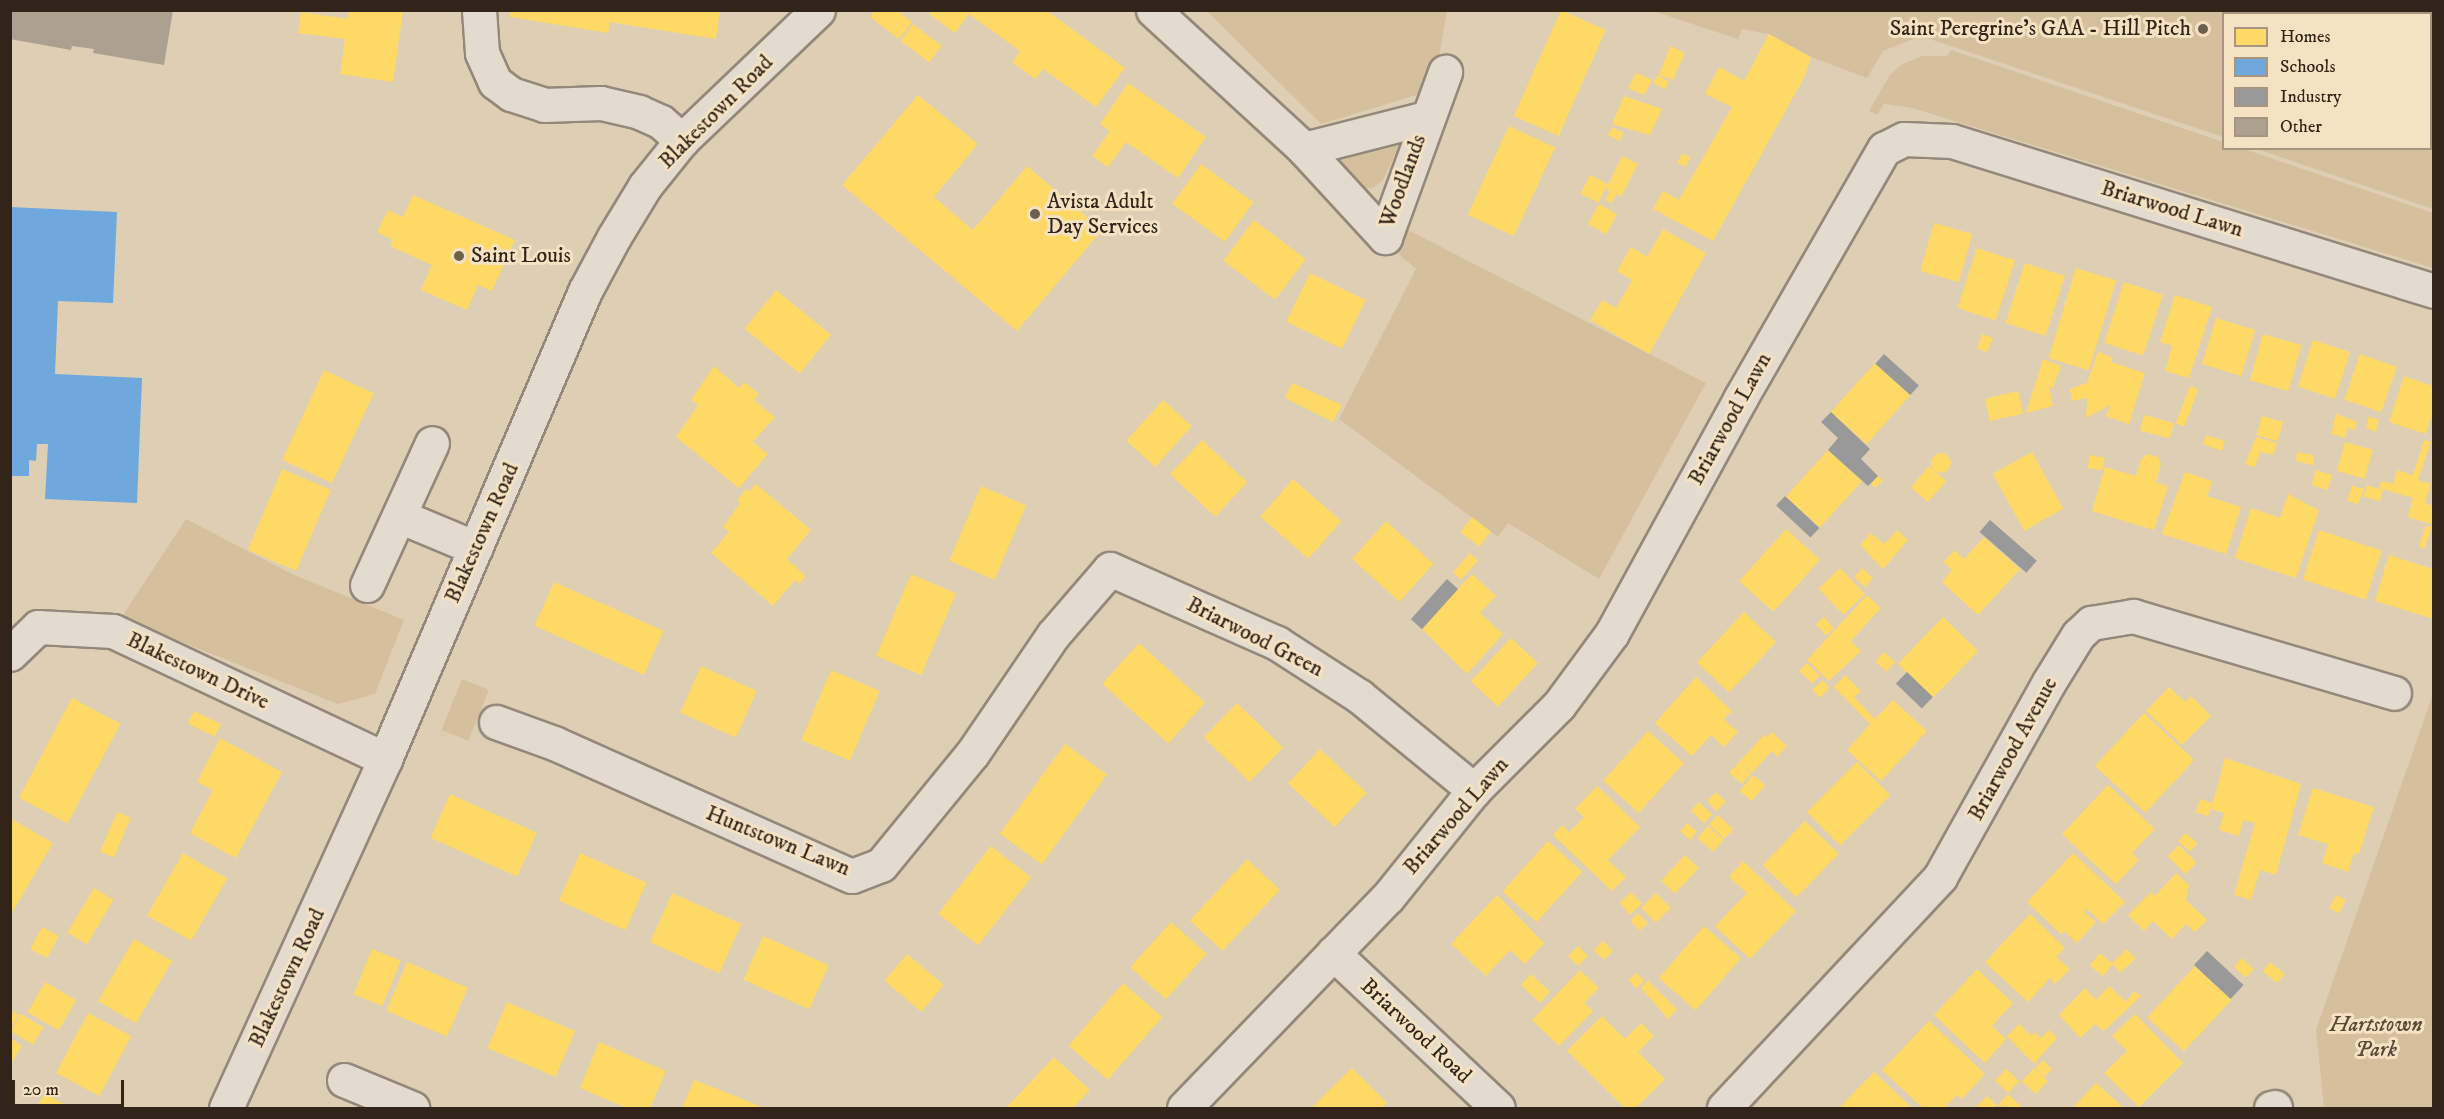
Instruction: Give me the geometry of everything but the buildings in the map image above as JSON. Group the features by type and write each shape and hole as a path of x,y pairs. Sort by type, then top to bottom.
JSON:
{"street":[{"path":"479,10 482,53 495,82 511,94 544,105 601,103 639,112 662,122 682,140"},
{"name":"Blakestown Road","path":"226,1108 385,759 585,291 645,186 682,140 818,10"},
{"name":"Woodlands","path":"1153,10 1305,149 1385,237 1426,118 1445,72"},
{"name":"Woodlands","path":"1305,149 1426,118"},
{"name":"Briarwood Lawn","path":"1184,1108 1388,897 1474,790 1559,705 1612,633 1870,168 1884,149 1904,139 1952,141 2433,291"},
{"path":"367,585 432,443"},
{"path":"399,516 476,549"},
{"name":"Briarwood Green","path":"1110,569 1277,643 1359,696 1474,790"},
{"name":"Huntstown Lawn","path":"496,722 554,743 852,876 881,865 972,754 1053,635 1110,569"},
{"name":"Briarwood Avenue","path":"1724,1108 1940,877 2054,673 2078,635 2091,623 2133,616 2394,693"},
{"name":"Blakestown Drive","path":"10,654 38,627 113,632 385,759"},
{"name":"Briarwood Road","path":"1333,952 1498,1108"},
{"path":"344,1080 412,1108"}],"green space":[{"path":"1207,11 1447,11 1433,90 1321,124"},
{"path":"1653,11 2433,11 2433,209 2260,150 2432,150 2432,12 2222,12 2222,137 1921,36 1883,51 1867,78 1811,57 1769,34 1742,29 1738,39"},
{"path":"1951,50 2222,142 2222,150 2247,150 2433,213 2433,268 1912,108 1884,104 1877,115 1869,111 1890,75 1901,65 1922,56 1947,56"},
{"path":"1403,138 1383,180 1373,188 1361,188 1332,149"},
{"path":"1408,230 1706,383 1599,579 1508,523 1498,537 1339,419 1416,269 1393,249"},
{"path":"186,519 292,574 404,620 375,694 338,704 121,618"},
{"path":"462,679 489,690 468,741 441,730"},
{"name":"Hartstown Park","path":"2433,694 2433,1108 2324,1108 2316,1030"}],"place":[{"name":"Saint Peregrine's GAA - Hill Pitch","path":"2203,29"},
{"name":"Avista Adult Day Services","path":"1035,214"},
{"name":"Saint Louis","path":"459,256"}]}
